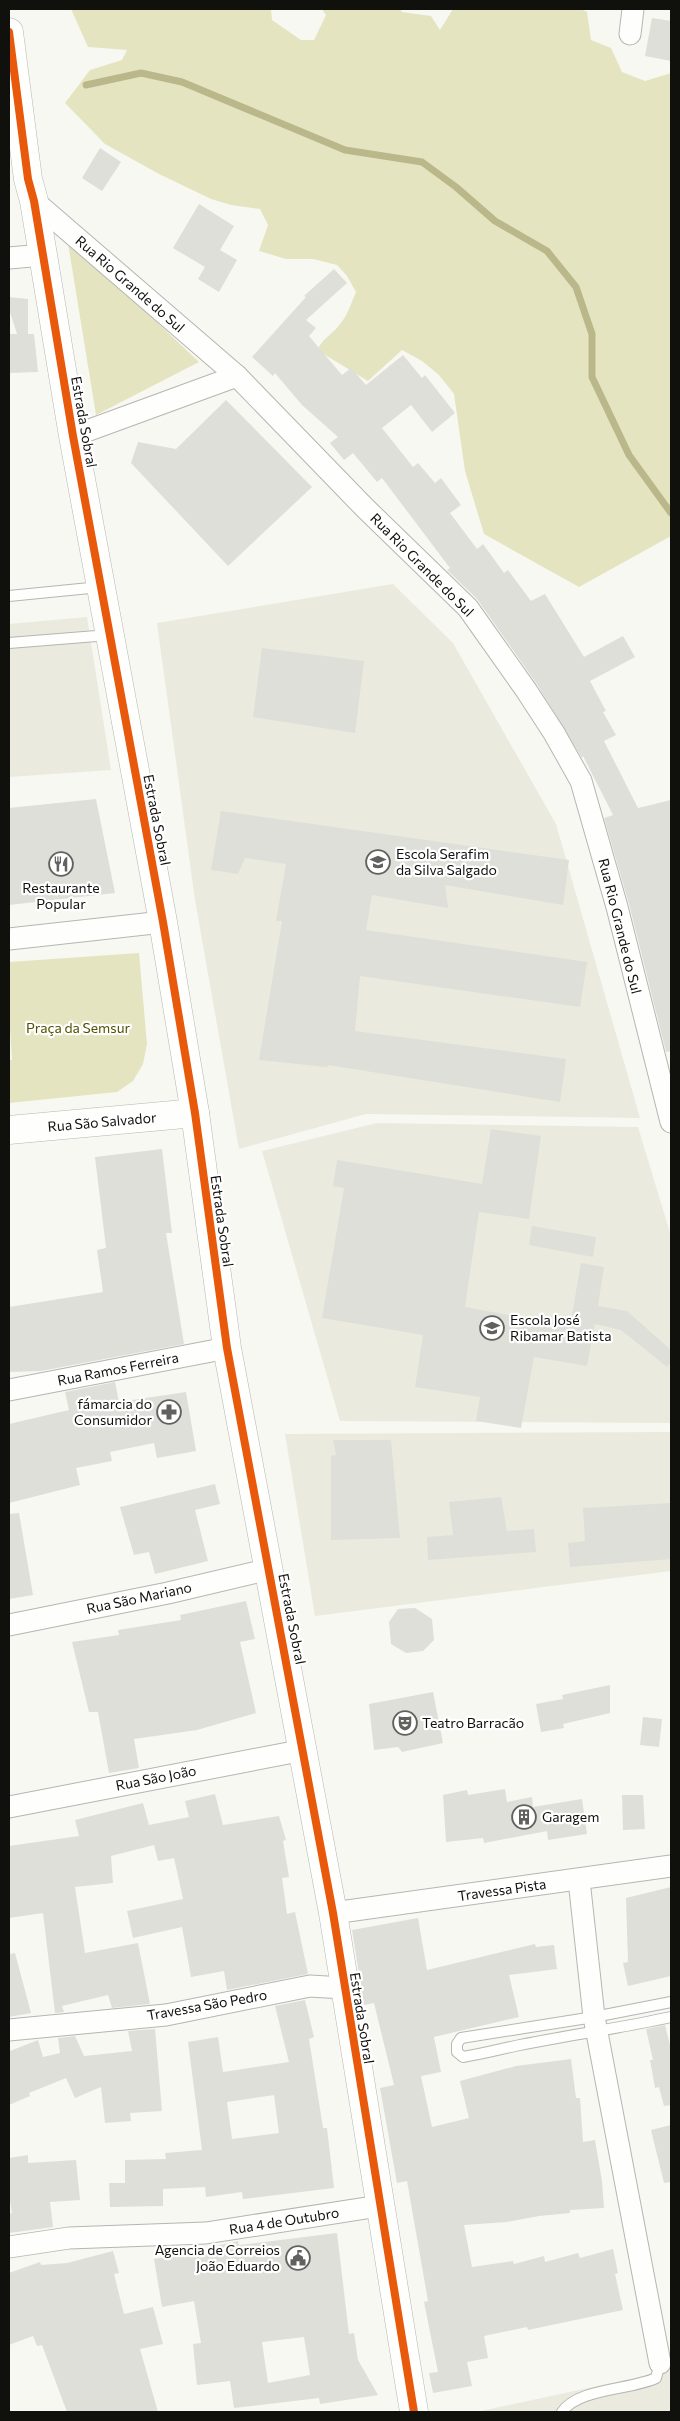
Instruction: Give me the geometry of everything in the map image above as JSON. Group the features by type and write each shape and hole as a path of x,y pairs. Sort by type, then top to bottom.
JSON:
{"street":[{"path":"630,34 633,9"},
{"name":"Estrada Sobral","path":"9,32 30,190 43,255 73,436 163,922 195,1114 227,1348 304,1750 333,1913 413,2412"},
{"name":"Rua Rio Grande do Sul","path":"30,190 237,376 365,508 468,608 554,733 581,781 617,907 671,1122"},
{"path":"9,258 43,255"},
{"path":"73,436 237,376"},
{"path":"9,939 163,922"},
{"name":"Rua São Salvador","path":"9,1130 195,1114"},
{"name":"Rua Ramos Ferreira","path":"9,1390 227,1348"},
{"name":"Rua São Mariano","path":"9,1625 168,1593 270,1569"},
{"name":"Rua São João","path":"9,1807 304,1750"},
{"name":"Travessa Pista","path":"333,1913 671,1866"},
{"path":"579,1880 595,2025 660,2362"},
{"name":"Travessa São Pedro","path":"9,2030 166,2015 310,1986 344,1988"},
{"name":"Rua 4 de Outubro","path":"9,2246 70,2238 206,2233 379,2206"}],"lane":[{"path":"9,596 101,587"},
{"path":"9,643 110,634"},
{"path":"671,2002 595,2025 519,2045 463,2057 457,2052 457,2044 461,2038 595,2025 671,2018"},
{"path":"562,2412 566,2406 573,2402 608,2390 656,2378 660,2362"}],"shaded area":[{"name":"Escola Serafim da Silva Salgado","path":"393,584 453,643 556,824 640,1118 366,1114 239,1149 195,900 157,623"},
{"path":"87,617 111,770 9,777 9,624"},
{"name":"Escola José Ribamar Batista","path":"377,1123 638,1127 671,1236 671,1423 340,1421 262,1151"},
{"path":"671,1432 671,1571 315,1616 285,1434"},
{"path":"671,2370 671,2412 476,2412 593,2387"}],"green space":[{"path":"71,9 271,9 272,20 301,40 314,40 326,15 322,9 400,9 402,12 431,16 440,30 453,9 581,9 587,12 591,40 611,48 622,72 645,81 671,73 671,536 579,587 484,534 465,471 454,394 439,375 422,361 402,350 368,381 317,350 343,320 356,292 347,276 337,265 313,259 286,259 259,251 268,225 260,209 231,205 211,199 159,174 105,144 65,103 90,70 122,60 127,50 88,47"},
{"path":"67,237 199,362 96,415"},
{"name":"Praça da Semsur","path":"139,953 147,1044 143,1064 133,1081 117,1092 9,1103 9,1060 12,1060 9,1013 9,962"}],"building":[{"path":"652,18 671,21 671,61 645,56"},
{"path":"100,148 121,162 102,191 82,178"},
{"path":"199,204 234,226 220,250 237,260 219,292 198,279 205,267 173,248"},
{"path":"334,269 347,283 306,320 316,328 309,336 342,375 351,368 366,385 403,355 422,378 425,375 455,413 432,432 411,405 382,428 413,467 418,463 435,483 441,478 461,505 450,513 477,549 483,544 504,573 508,570 531,601 545,594 584,657 623,636 635,657 590,681 606,711 603,712 616,735 604,741 638,808 671,800 671,1051 666,1052 629,904 604,818 613,815 583,756 582,758 536,683 477,599 447,570 450,568 382,478 377,482 353,453 344,460 330,443 338,437 302,405 275,373 273,376 252,357 306,297 304,296"},
{"path":"9,297 28,299 28,334 34,334 38,372 9,373 9,334 17,334 9,309"},
{"path":"226,400 312,487 228,566 131,463 138,442 176,449"},
{"path":"262,648 364,661 355,733 253,717"},
{"name":"Restaurante Popular","path":"96,799 115,893 9,905 9,808"},
{"path":"221,811 569,860 563,905 445,885 448,908 372,895 366,930 587,962 580,1007 360,976 355,1031 566,1059 560,1102 328,1065 327,1067 259,1060 282,921 276,921 286,864 245,858 238,874 211,870"},
{"path":"491,1129 541,1136 529,1219 479,1212 465,1307 570,1326 581,1263 604,1267 598,1306 627,1311 671,1350 671,1362 667,1367 621,1330 595,1324 587,1366 534,1357 521,1428 476,1421 480,1397 415,1387 423,1335 322,1318 344,1188 333,1186 337,1160 482,1184"},
{"path":"162,1149 172,1233 166,1233 184,1344 41,1371 9,1372 9,1307 103,1292 97,1250 106,1248 95,1157"},
{"path":"532,1226 596,1237 593,1257 529,1245"},
{"path":"115,1382 119,1402 186,1392 196,1451 157,1458 154,1443 110,1452 112,1461 76,1468 80,1485 9,1503 9,1424 69,1410 65,1392"},
{"path":"333,1440 391,1440 400,1538 331,1540 331,1456 336,1455"},
{"path":"215,1484 220,1504 195,1510 208,1561 155,1574 149,1552 134,1555 120,1507"},
{"path":"501,1497 507,1531 534,1529 536,1552 428,1560 427,1537 453,1535 449,1502"},
{"path":"671,1503 671,1559 570,1567 568,1543 585,1541 583,1508"},
{"path":"19,1513 33,1595 9,1599 9,1514"},
{"path":"246,1601 255,1639 240,1642 256,1713 197,1730 134,1739 139,1768 109,1773 98,1712 89,1712 72,1642 119,1635 118,1630 181,1620 180,1615"},
{"path":"415,1608 432,1619 434,1640 423,1651 406,1653 391,1644 389,1622 398,1609"},
{"path":"610,1685 610,1713 563,1724 564,1728 541,1732 536,1704 563,1699 562,1695"},
{"name":"Teatro Barracão","path":"433,1692 443,1743 402,1752 398,1747 374,1750 369,1704"},
{"path":"643,1717 662,1719 659,1747 640,1745"},
{"path":"505,1789 507,1802 532,1797 533,1807 582,1799 587,1834 548,1840 547,1831 484,1843 483,1838 446,1842 443,1795 467,1790 468,1795"},
{"path":"215,1794 223,1825 279,1816 286,1840 283,1841 289,1877 282,1878 287,1914 295,1912 308,1974 227,1990 224,1971 191,1977 182,1927 133,1938 127,1911 183,1899 174,1858 158,1861 154,1845 111,1856 113,1883 75,1887 85,1953 138,1943 150,2004 112,2008 108,1995 62,2006 64,2012 55,2013 43,1913 9,1918 9,1846 79,1836 75,1820 143,1803 149,1825 189,1817 185,1801"},
{"path":"622,1795 643,1795 645,1829 623,1830"},
{"path":"671,1887 671,1976 628,1986 623,1963 628,1962 626,1898"},
{"path":"418,1918 427,1970 535,1944 536,1947 554,1945 557,1969 509,1975 519,2017 434,2037 441,2072 421,2076 432,2127 469,2118 460,2081 516,2066 571,2059 576,2098 580,2098 583,2142 595,2140 602,2181 604,2208 570,2210 570,2213 507,2222 464,2225 472,2267 513,2261 514,2264 544,2256 545,2262 578,2253 580,2258 613,2249 618,2273 615,2274 623,2310 528,2330 527,2327 484,2336 488,2358 467,2362 472,2386 433,2393 429,2373 438,2372 424,2302 428,2301 407,2181 397,2183 380,2088 394,2085 374,2003 364,2005 352,1930"},
{"path":"15,1953 31,2013 9,2017 9,1954"},
{"path":"305,2000 314,2037 309,2039 323,2128 327,2128 334,2188 243,2199 242,2192 206,2197 205,2187 163,2189 163,2206 110,2207 109,2183 125,2183 125,2160 166,2159 165,2153 202,2150 188,2042 218,2037 223,2072 289,2062 275,2006","holes":["274,2095 279,2133 232,2139 227,2102"]},
{"path":"665,2025 671,2049 671,2105 664,2106 659,2087 655,2088 650,2060 653,2060 646,2029"},
{"path":"155,2029 162,2111 130,2113 131,2121 105,2123 101,2087 75,2098 66,2078 29,2093 30,2096 9,2105 9,2047 10,2051 38,2040 43,2057 60,2053 58,2038 75,2036 84,2056 132,2051 128,2031"},
{"path":"671,2125 671,2182 664,2183 651,2130"},
{"path":"28,2155 28,2163 76,2160 80,2200 50,2202 53,2227 9,2233 9,2214 12,2213 9,2194 9,2158"},
{"path":"337,2233 349,2334 354,2333 358,2360 378,2395 320,2404 319,2398 234,2408 230,2381 197,2385 193,2344 201,2343 194,2301 162,2307 154,2259 208,2250 207,2248 238,2241 239,2245","holes":["304,2337 310,2375 268,2383 262,2342"]},
{"path":"113,2251 119,2273 114,2274 124,2314 153,2307 163,2344 140,2349 158,2412 67,2412 42,2345 37,2346 33,2336 9,2345 9,2273 40,2262 41,2265 67,2263"}],"waterway":[{"path":"86,85 141,73 182,82 345,150 422,162 456,187 495,221 547,251 576,287 592,334 592,377 629,455 671,513"}],"cycle path":[{"path":"9,32 28,179 34,201 73,436 163,922 195,1113 227,1348 333,1913 414,2412"}],"place":[{"name":"Escola Serafim da Silva Salgado","path":"378,862"},
{"name":"Restaurante Popular","path":"61,864"},
{"name":"Escola José Ribamar Batista","path":"492,1328"},
{"name":"fámarcia do Consumidor","path":"169,1412"},
{"name":"Teatro Barracão","path":"405,1723"},
{"name":"Garagem","path":"524,1817"},
{"name":"Agencia de Correios João Eduardo","path":"298,2258"}]}
